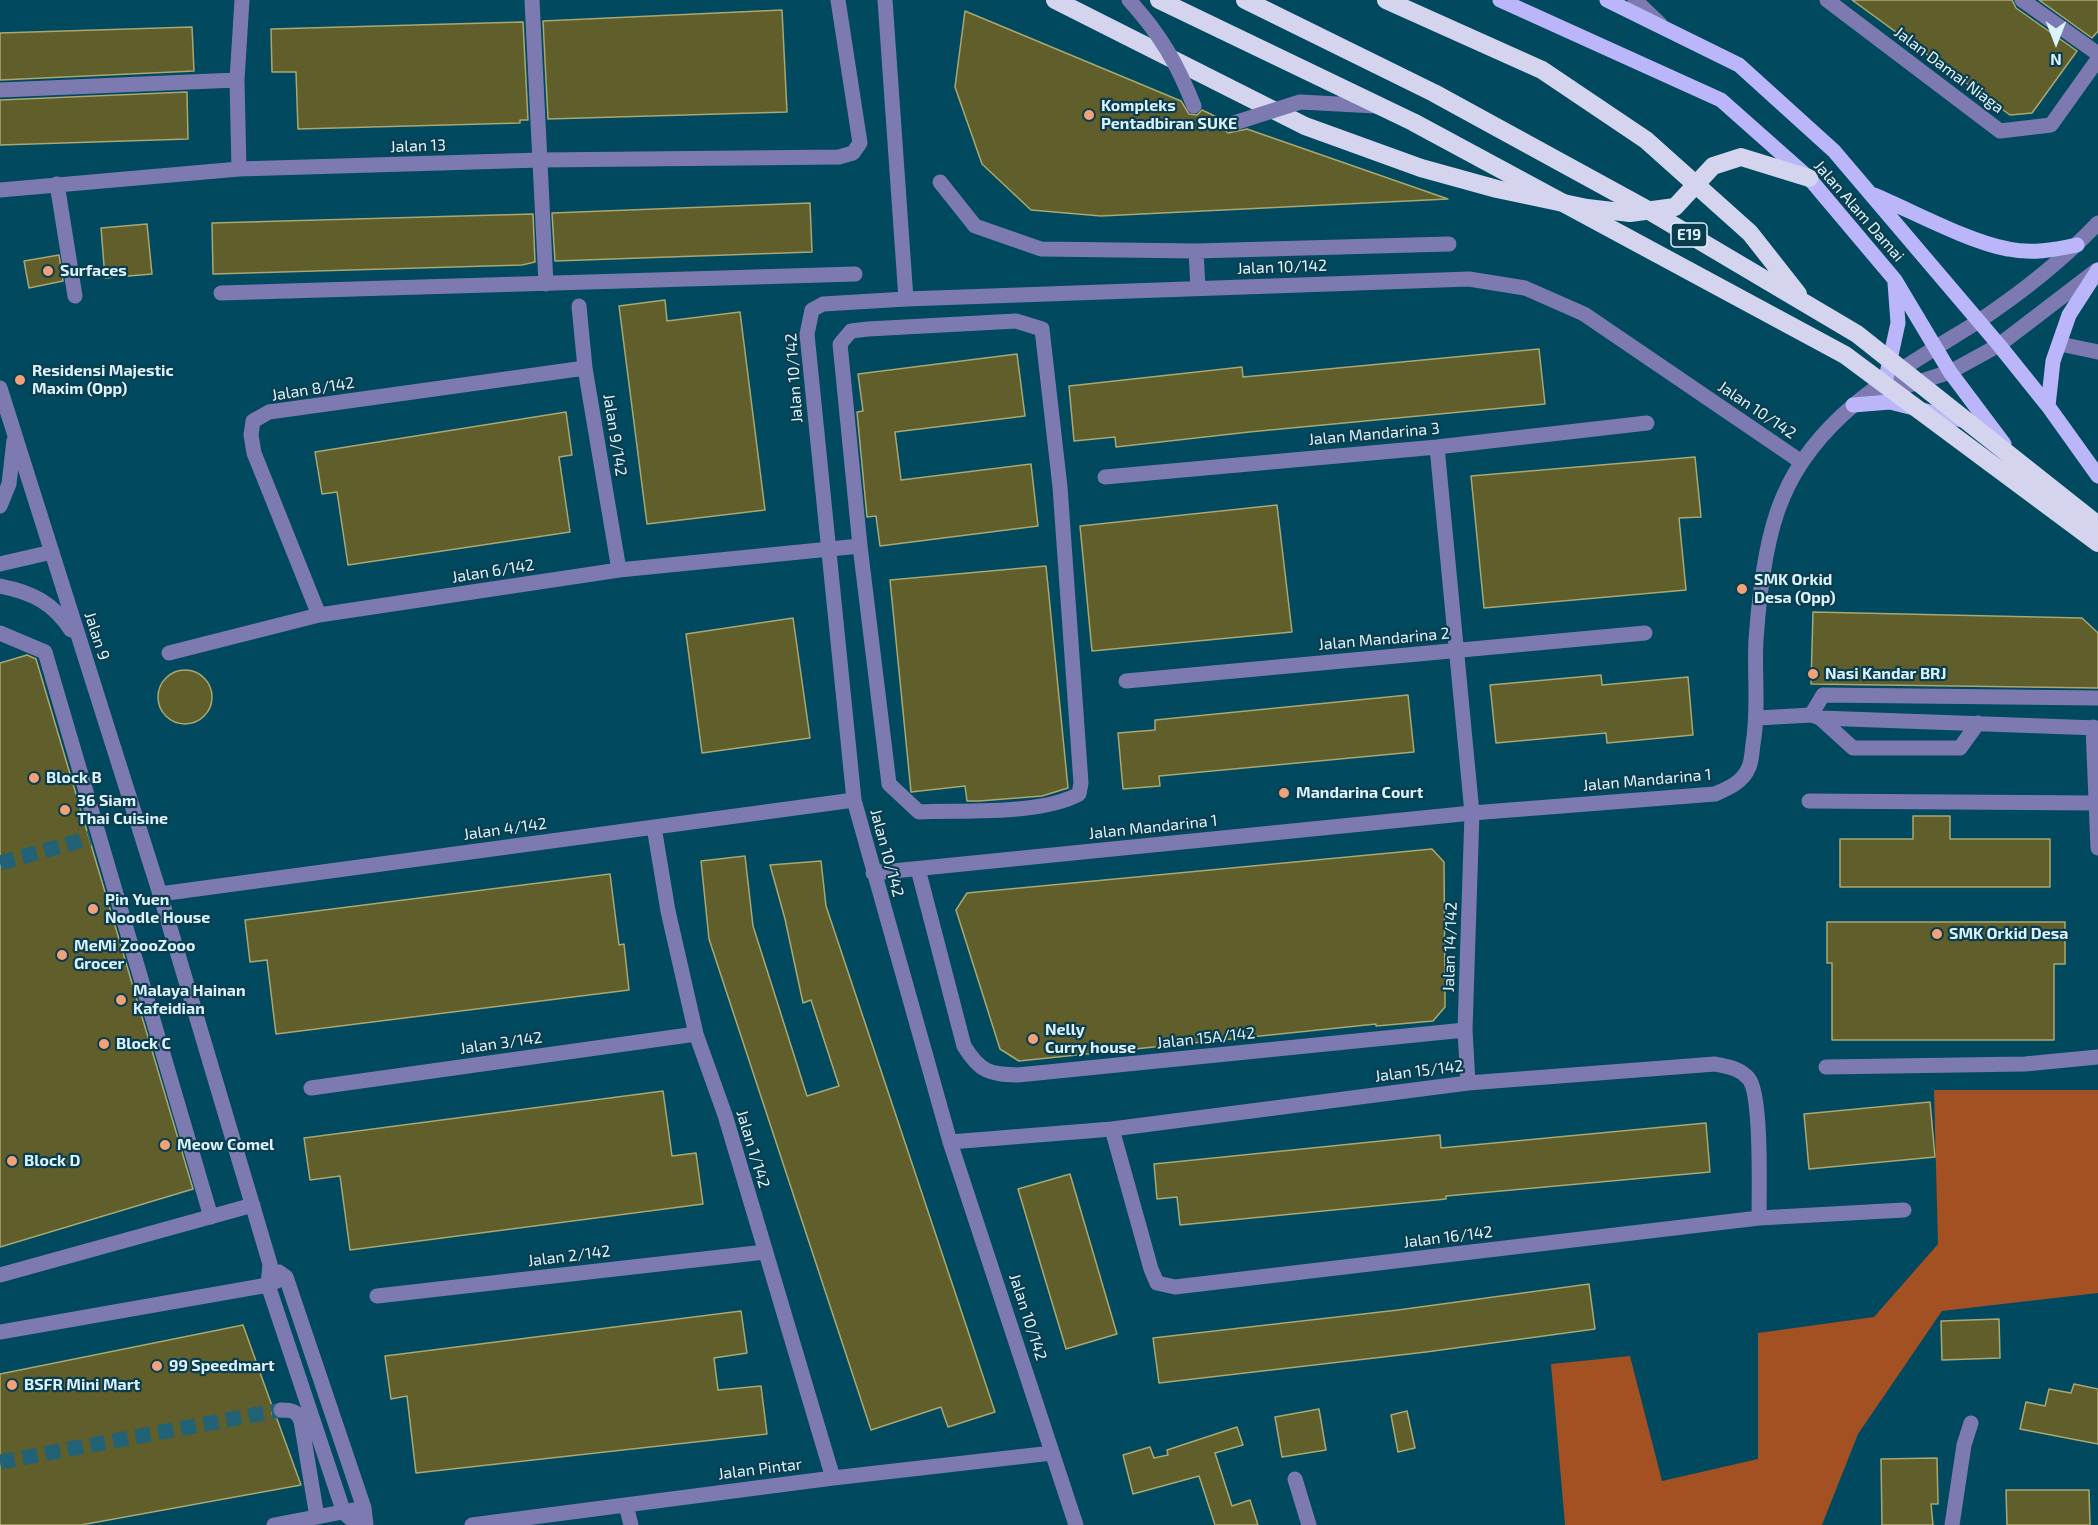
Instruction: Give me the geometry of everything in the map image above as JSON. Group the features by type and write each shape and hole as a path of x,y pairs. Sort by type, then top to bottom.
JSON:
{"highway":[{"path":"1054,0 1305,126 1421,168 1497,189 1587,208 1629,213 1675,207 1713,166 1741,157 1809,178"},
{"name":"E19","path":"1159,0 1382,107 1845,354 2098,543"},
{"name":"E19","path":"1245,0 1434,93 1646,209 1857,334 2098,525"},
{"path":"1386,0 1542,70 1646,140 1750,233 1845,354"}],"main road":[{"name":"Jalan Alam Damai","path":"1500,0 1721,100 1809,178 1895,280 1950,372 1991,429 2098,553"},
{"name":"Jalan Alam Damai","path":"1607,0 1740,65 1834,151 1979,320 2048,406 2098,476"},
{"path":"1869,192 1983,242 2008,249 2051,251 2077,245"},
{"path":"2048,406 2053,361 2069,315 2098,270"},
{"path":"1886,378 1898,323 1895,280"},
{"path":"1853,405 1890,402 1940,413 1991,429"}],"street":[{"path":"239,169 237,80 242,0"},
{"path":"531,0 546,284"},
{"name":"Jalan 13","path":"0,190 239,169 540,160 839,157 853,153 860,143 838,0"},
{"path":"885,0 906,298"},
{"path":"1129,0 1153,26 1178,65 1194,106"},
{"path":"1635,0 1660,24"},
{"name":"Jalan Damai Niaga","path":"1827,0 2000,131 2051,125 2098,59"},
{"path":"2022,0 2098,54"},
{"path":"0,90 237,80"},
{"path":"1231,124 1300,102 1382,107"},
{"path":"940,182 975,226 1041,249 1196,251 1449,244"},
{"path":"57,184 75,296"},
{"name":"Jalan Mandarina 1","path":"873,873 1472,813 1715,794 1736,785 1749,767 1758,717 1756,640 1768,542 1782,499 1800,461 1853,405 1886,378 1979,320 2077,245 2098,223"},
{"path":"1196,251 1198,288"},
{"name":"Jalan Mandarina 1","path":"1853,405 1950,372 1999,345 2098,270"},
{"path":"221,293 855,274"},
{"name":"Jalan 10/142","path":"1076,1525 950,1142 854,800 807,334 808,320 813,310 823,304 906,298 1470,279 1525,288 1584,314 1800,461"},
{"name":"Jalan 9/142","path":"579,306 585,368 619,570"},
{"path":"1016,321 1042,329 1060,487 1079,794 1064,803 1042,806 919,812 889,784 860,546 840,344 851,332 868,328 1016,321"},
{"path":"2060,344 2098,352"},
{"name":"Jalan 8/142","path":"319,615 254,453 251,435 253,421 269,412 585,368"},
{"name":"Jalan 9","path":"0,388 160,894 270,1264"},
{"name":"Jalan Mandarina 3","path":"1105,477 1437,447 1647,423"},
{"path":"0,506 9,484 15,434"},
{"path":"1437,447 1472,813"},
{"name":"Jalan 6/142","path":"169,653 319,615 619,570 860,546"},
{"path":"0,564 52,552"},
{"path":"0,586 41,598 61,615 81,645"},
{"path":"0,633 45,652 63,732 211,1217"},
{"name":"Jalan Mandarina 2","path":"1126,681 1645,633"},
{"path":"1816,716 1823,695 2098,698"},
{"path":"1758,717 1816,716 2096,728 2098,848"},
{"path":"1816,716 1853,748 1960,747 1977,723"},
{"name":"Jalan 4/142","path":"160,894 854,800"},
{"path":"1809,801 2096,803"},
{"name":"Jalan 14/142","path":"1468,1083 1466,1030 1472,813"},
{"name":"Jalan 1/142","path":"654,827 668,911 696,1034 725,1114 833,1478"},
{"name":"Jalan 15A/142","path":"918,869 964,1047 976,1065 993,1074 1018,1075 1466,1030"},
{"name":"Jalan 3/142","path":"311,1088 696,1034"},
{"path":"1826,1067 2025,1064 2098,1057"},
{"name":"Jalan 15/142","path":"950,1142 1112,1129 1468,1083 1715,1064 1738,1070 1750,1080 1756,1100 1759,1218"},
{"name":"Jalan 16/142","path":"1112,1129 1151,1269 1157,1283 1175,1287 1759,1218 1904,1210"},
{"path":"0,1275 253,1205"},
{"name":"Jalan 2/142","path":"377,1296 765,1252"},
{"path":"270,1264 286,1277 364,1508 366,1525"},
{"path":"270,1264 268,1285 344,1513 358,1525"},
{"path":"0,1332 268,1285 286,1277"},
{"path":"281,1410 291,1410 298,1414 301,1421 317,1517"},
{"path":"1952,1525 1964,1445 1971,1423"},
{"name":"Jalan Pintar","path":"472,1525 833,1478 1052,1453"},
{"path":"1295,1479 1309,1525"},
{"path":"626,1505 631,1525"},
{"path":"273,1525 364,1508"}],"shaded area":[{"path":"1934,1090 2098,1090 2098,1293 1942,1311 1858,1434 1822,1525 1565,1525 1551,1364 1630,1356 1662,1481 1758,1459 1758,1333 1874,1317 1938,1244"}],"building":[{"path":"1852,0 2012,0 2016,8 2077,51 2032,113 2010,115"},
{"path":"2039,0 2098,0 2098,31 2092,38"},
{"path":"782,10 787,112 548,119 543,21"},
{"name":"Kompleks Pentadbiran SUKE","path":"965,11 1181,101 1189,114 1197,115 1202,110 1223,120 1222,128 1228,133 1247,129 1448,199 1101,216 1031,210 982,164 955,87"},
{"path":"523,22 528,120 520,120 520,123 298,129 296,72 272,72 271,29"},
{"path":"192,27 194,71 0,80 0,33"},
{"path":"187,92 188,139 0,145 0,100"},
{"path":"810,203 812,252 555,261 552,213"},
{"path":"533,214 535,262 522,265 213,274 212,223"},
{"path":"147,224 152,274 105,278 101,228"},
{"name":"Surfaces","path":"59,255 63,281 29,288 24,261"},
{"path":"665,300 667,321 740,312 765,510 647,524 619,306"},
{"path":"1539,349 1545,404 1116,447 1115,437 1074,441 1069,386 1242,367 1243,377"},
{"path":"1017,354 1025,416 895,432 901,480 1031,464 1038,526 880,546 876,516 867,517 857,412 863,411 858,374"},
{"path":"566,412 572,455 559,457 570,532 348,565 337,492 322,494 315,452"},
{"path":"1695,457 1701,517 1679,518 1686,590 1484,608 1471,476"},
{"path":"1277,505 1292,632 1092,651 1080,526"},
{"path":"1046,566 1068,788 1042,796 979,801 967,801 965,786 911,792 890,580"},
{"path":"1813,612 2082,618 2098,633 2098,688 1811,684"},
{"path":"793,618 810,738 702,753 686,634"},
{"path":"27,655 36,659 193,1189 0,1247 0,663"},
{"path":"185,670 195,672 204,678 210,687 212,697 210,707 204,716 195,722 185,724 175,722 166,716 160,707 158,697 160,687 166,678 175,672"},
{"path":"1601,675 1602,685 1688,677 1693,735 1607,743 1606,733 1496,743 1490,685"},
{"path":"1408,695 1414,752 1159,776 1160,786 1123,789 1118,733 1155,730 1155,720"},
{"path":"1913,816 1950,816 1950,839 2050,839 2050,887 1840,887 1840,839 1913,839"},
{"path":"1432,849 1444,862 1445,989 1445,1007 1433,1021 1376,1026 1376,1024 1019,1061 1000,1049 956,910 967,893"},
{"path":"745,856 753,926 807,1096 839,1086 811,1000 803,1003 785,919 770,865 821,861 826,906 995,1412 948,1427 941,1407 871,1430 709,939 701,861"},
{"path":"610,874 619,945 624,944 629,990 276,1034 267,960 250,962 245,920"},
{"path":"1827,922 2065,922 2065,964 2054,964 2054,1040 1832,1040 1832,963 1827,963"},
{"path":"663,1091 672,1156 696,1153 703,1204 350,1250 340,1176 310,1180 304,1138"},
{"path":"1930,1102 1935,1157 1809,1169 1804,1114"},
{"path":"1706,1123 1710,1172 1446,1196 1446,1199 1180,1225 1177,1197 1157,1199 1154,1164 1440,1135 1441,1148"},
{"path":"1070,1174 1117,1334 1066,1349 1018,1189"},
{"path":"1589,1284 1595,1329 1426,1352 1159,1383 1153,1338 1398,1310"},
{"path":"741,1311 747,1353 714,1358 718,1390 761,1386 767,1434 416,1473 407,1396 391,1399 385,1356"},
{"path":"1999,1319 2000,1358 1942,1360 1941,1321"},
{"path":"243,1325 272,1406 272,1414 277,1419 301,1485 81,1525 0,1525 0,1374"},
{"path":"2074,1384 2098,1389 2098,1444 2020,1429 2026,1402 2045,1406 2049,1389 2071,1393"},
{"path":"1319,1409 1326,1450 1282,1457 1275,1417"},
{"path":"1407,1411 1415,1448 1398,1452 1391,1415"},
{"path":"1237,1427 1243,1445 1215,1453 1232,1506 1250,1500 1258,1525 1215,1525 1199,1476 1133,1494 1123,1455 1150,1447 1154,1458 1168,1455 1167,1450"},
{"path":"1937,1458 1938,1504 1931,1504 1933,1525 1882,1525 1881,1459"},
{"path":"2006,1490 2089,1490 2090,1525 2007,1525"}],"tunnel":[{"path":"0,863 90,838"},
{"path":"0,1462 281,1410"}],"place":[{"name":"Kompleks Pentadbiran SUKE","path":"1089,115"},
{"name":"Surfaces","path":"48,271"},
{"name":"Residensi Majestic Maxim (Opp)","path":"20,380"},
{"name":"SMK Orkid Desa (Opp)","path":"1742,589"},
{"name":"Nasi Kandar BRJ","path":"1813,674"},
{"name":"Block B","path":"34,778"},
{"name":"Mandarina Court","path":"1284,793"},
{"name":"36 Siam Thai Cuisine","path":"65,810"},
{"name":"Pin Yuen Noodle House","path":"93,909"},
{"name":"SMK Orkid Desa","path":"1937,934"},
{"name":"MeMi ZoooZooo Grocer","path":"62,955"},
{"name":"Malaya Hainan Kafeidian","path":"121,1000"},
{"name":"Nelly Curry house","path":"1033,1039"},
{"name":"Block C","path":"104,1044"},
{"name":"Meow Comel","path":"165,1145"},
{"name":"Block D","path":"12,1161"},
{"name":"99 Speedmart","path":"157,1366"},
{"name":"BSFR Mini Mart","path":"12,1385"}]}
